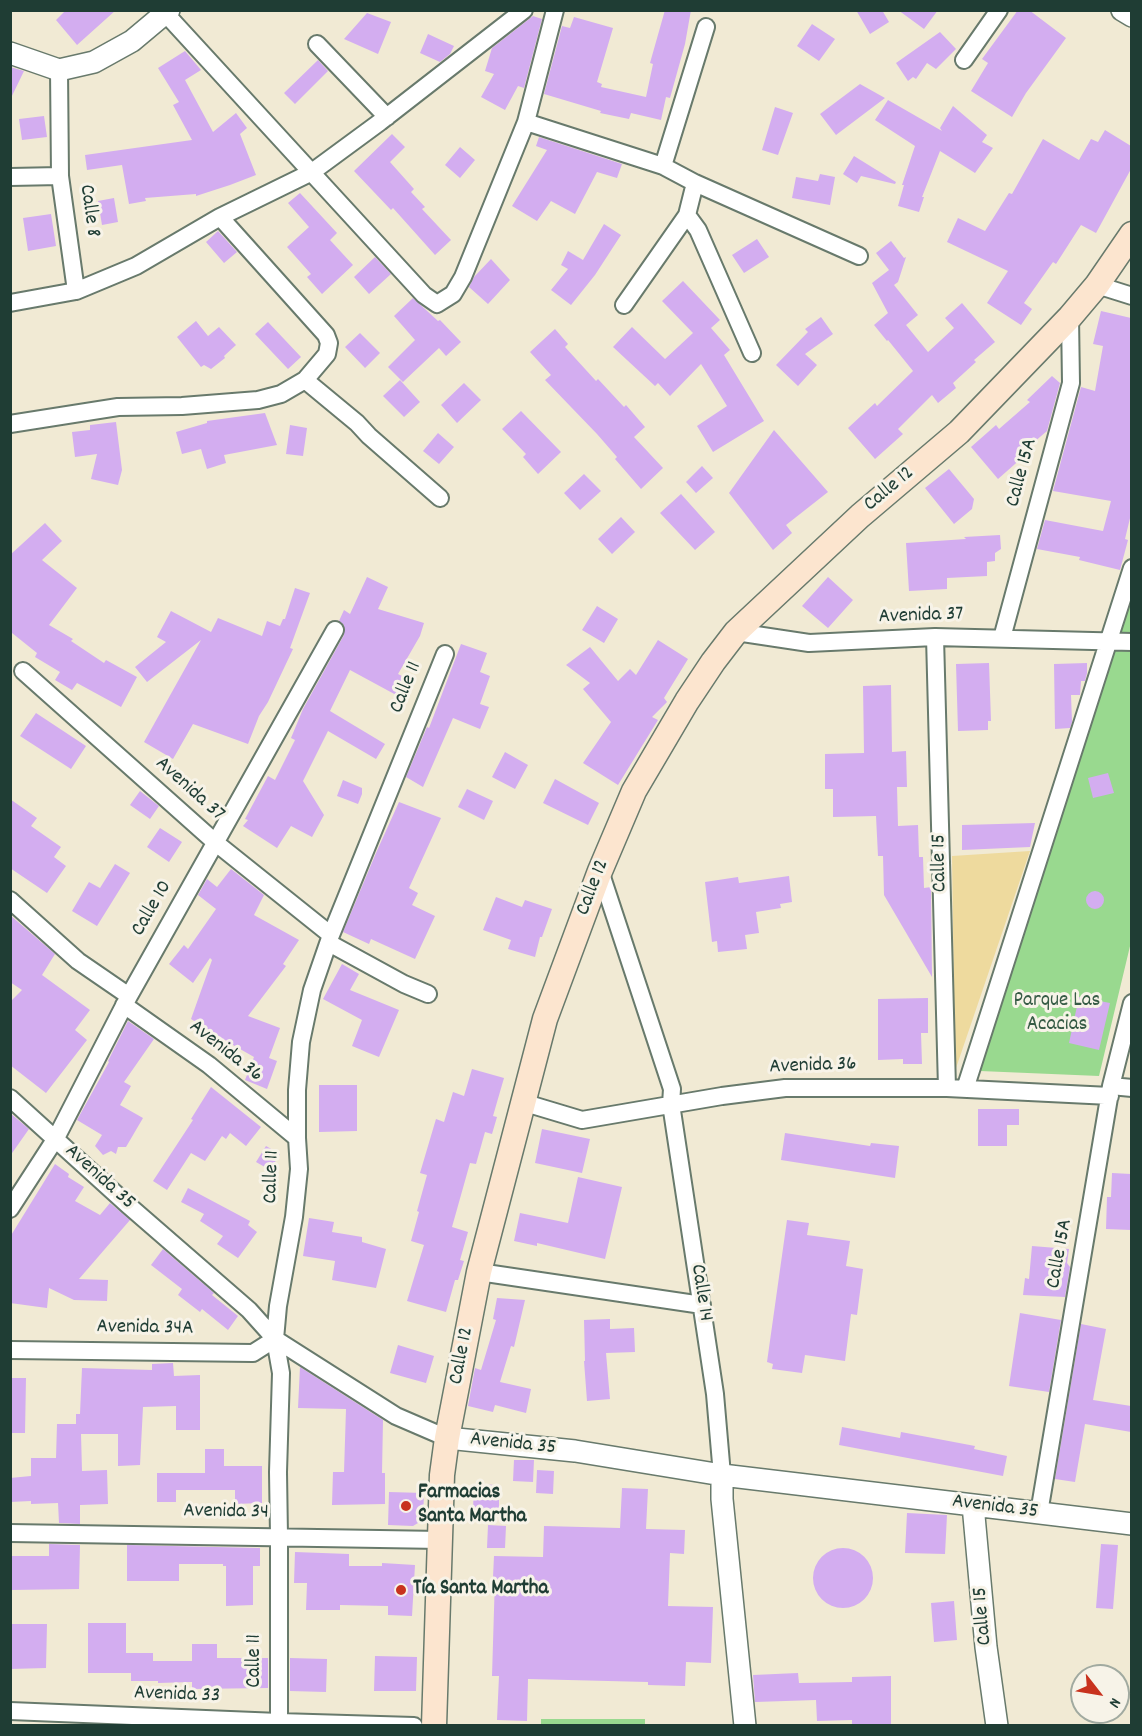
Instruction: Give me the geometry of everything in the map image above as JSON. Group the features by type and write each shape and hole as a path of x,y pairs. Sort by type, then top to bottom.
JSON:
{"main road":[{"name":"Calle 12","path":"434,1725 442,1475 479,1272 545,1019 600,871 634,791 712,662 736,632 860,516 959,432 1070,317 1097,285 1131,234"}],"street":[{"path":"10,303 76,291 136,266 219,217 312,172 387,117 524,10"},
{"path":"10,53 59,70 94,62 132,41 167,12 424,295 437,304 453,294 463,277 526,122 555,10"},
{"path":"964,60 999,10"},
{"path":"1122,10 1131,16"},
{"path":"663,166 706,27"},
{"path":"317,44 387,117"},
{"name":"Calle 8","path":"59,70 60,176 76,291"},
{"path":"526,122 663,166 695,183 859,256"},
{"path":"10,177 60,176"},
{"path":"624,305 687,214 695,183"},
{"path":"687,214 698,230 752,353"},
{"path":"10,424 118,407 182,406 258,400 281,394 305,380 327,354 329,344 326,335 219,217"},
{"path":"1097,285 1131,296"},
{"name":"Calle 15A","path":"1002,638 1071,383 1070,317"},
{"path":"305,380 357,423 440,498"},
{"path":"965,1089 1131,568"},
{"name":"Calle 10","path":"10,1209 56,1138 126,1001 335,630"},
{"name":"Avenida 37","path":"736,632 809,644 935,637 1131,642"},
{"name":"Calle 15","path":"935,637 947,1088"},
{"name":"Calle 11","path":"279,1724 278,1472 281,1372 275,1339 299,1169 297,1090 301,1042 312,990 330,939 445,654"},
{"name":"Avenida 37","path":"23,671 216,843 330,939 404,984 428,994"},
{"name":"Calle 14","path":"600,871 672,1089 671,1104 715,1394 722,1499 745,1725"},
{"name":"Avenida 36","path":"10,900 126,1001 209,1065 297,1138"},
{"name":"Calle 15A","path":"1039,1514 1111,1091 1131,1003"},
{"name":"Avenida 36","path":"522,1102 582,1120 671,1104 785,1088 1111,1091 1131,1088"},
{"name":"Avenida 35","path":"10,1098 249,1310 275,1339 396,1416 447,1438 575,1451 722,1475 1131,1524"},
{"path":"479,1272 702,1305"},
{"name":"Avenida 34A","path":"10,1350 253,1353 275,1339"},
{"name":"Calle 15","path":"973,1505 986,1647 997,1725"},
{"name":"Avenida 34","path":"10,1533 441,1540"},
{"name":"Avenida 33","path":"10,1711 279,1724 414,1725"}],"green space":[{"name":"Parque Las Acacias","path":"1131,600 1131,942 1099,1076 980,1071 1109,664"},
{"path":"541,1719 645,1719 645,1725 541,1725"}],"sand":[{"path":"1030,851 955,1071 952,856"}],"building":[{"path":"66,10 116,10 77,45 56,20"},
{"path":"665,10 691,10 685,44 670,98 666,97 661,120 631,113 629,119 600,113 601,111 544,94 562,26 570,28 574,17 613,28 597,82 602,84 601,87 646,97 653,64 650,63"},
{"path":"856,10 882,10 889,22 870,34"},
{"path":"898,10 938,10 924,29"},
{"path":"1018,10 1029,10 1066,38 1026,93 1012,117 971,91 988,63 982,59"},
{"path":"367,13 391,22 378,54 344,39"},
{"path":"533,16 542,19 524,88 518,86 505,110 481,97 494,74 485,71 492,48"},
{"path":"812,24 835,39 819,61 797,46"},
{"path":"940,32 956,49 936,69 927,63 916,79 913,77 908,81 896,63"},
{"path":"428,34 454,46 450,54 440,62 420,53"},
{"path":"185,51 201,70 185,80 213,132 236,113 247,128 240,134 256,175 196,196 196,194 145,198 146,201 129,204 122,165 87,170 85,155 192,140 173,105 179,102 158,68"},
{"path":"318,60 328,71 295,104 284,93"},
{"path":"10,67 24,71 10,100"},
{"path":"860,84 885,98 836,135 820,114"},
{"path":"888,100 942,131 940,128 953,106 987,135 982,142 993,148 975,173 940,151 922,197 924,197 919,212 898,206 904,185 902,185 915,146 875,120"},
{"path":"775,107 793,113 778,155 762,150"},
{"path":"44,116 47,137 22,140 19,119"},
{"path":"1105,130 1131,146 1131,169 1096,233 1081,225 1056,264 1053,262 1024,303 1032,309 1021,325 987,303 1008,271 947,242 958,218 985,231 1009,193 1012,194 1043,139 1079,160 1091,139 1098,142"},
{"path":"392,134 405,147 390,162 414,189 411,192 425,207 422,209 451,240 435,255 393,208 391,210 354,171"},
{"path":"539,137 622,164 617,178 597,172 575,214 551,201 537,221 512,206 547,150 536,146"},
{"path":"460,147 475,160 460,178 445,165"},
{"path":"854,156 896,182 895,184 861,176 857,183 843,174"},
{"path":"820,174 835,177 830,205 792,198 796,177 818,181"},
{"path":"300,193 337,233 330,240 353,265 322,294 307,277 311,274 287,247 309,227 288,203"},
{"path":"114,198 118,222 102,225 98,201"},
{"path":"51,214 56,246 28,251 23,218"},
{"path":"604,224 621,235 595,275 571,305 551,290 568,269 561,265 568,251 583,260"},
{"path":"218,231 237,252 224,263 206,242"},
{"path":"757,239 769,257 744,273 732,255"},
{"path":"891,241 904,258 906,257 898,282 894,285 918,315 906,325 928,352 954,328 945,318 962,303 995,342 953,383 956,388 938,403 932,395 898,429 903,434 875,459 848,428 875,403 877,406 913,371 874,325 888,313 872,283 889,270 876,253"},
{"path":"375,257 391,274 369,294 354,277"},
{"path":"491,259 510,280 488,304 469,287 474,277"},
{"path":"683,281 720,320 711,328 730,350 724,355 764,421 713,452 697,426 727,406 701,364 670,396 658,383 655,386 613,347 632,327 665,359 693,333 662,301"},
{"path":"413,298 438,321 440,320 461,342 446,356 439,348 403,382 388,367 415,340 394,316"},
{"path":"1101,311 1131,318 1131,514 1125,539 1128,540 1120,570 1079,560 1080,557 1037,549 1045,520 1103,531 1111,501 1053,491 1081,387 1095,391 1103,346 1093,344"},
{"path":"821,317 833,334 805,354 817,365 798,386 776,365 808,332 805,329"},
{"path":"196,321 208,336 219,327 236,345 211,369 204,365 201,367 177,337"},
{"path":"268,322 301,357 288,369 255,334"},
{"path":"555,329 568,344 565,347 596,381 598,379 624,407 626,405 645,427 634,437 663,468 641,489 597,434 545,380 551,375 530,352"},
{"path":"360,333 380,353 365,368 345,347"},
{"path":"1052,376 1060,383 1047,431 1020,454 1023,457 998,479 971,447 996,425 999,429 1030,402 1027,400"},
{"path":"400,380 420,402 404,417 383,396"},
{"path":"464,383 481,400 457,423 441,405"},
{"path":"521,411 561,452 538,474 523,457 526,454 502,429"},
{"path":"265,413 277,445 224,455 226,463 207,469 201,449 182,454 176,432 207,423 207,421"},
{"path":"116,422 122,470 118,485 91,479 97,454 75,457 72,432 90,430 90,425"},
{"path":"290,425 307,428 303,456 286,454"},
{"path":"774,430 828,492 786,525 792,533 773,550 729,493"},
{"path":"438,433 454,447 439,464 423,451"},
{"path":"702,466 713,478 696,493 686,482"},
{"path":"949,469 974,499 972,509 954,524 925,488"},
{"path":"584,474 601,491 580,510 564,493"},
{"path":"681,494 715,532 695,550 660,513"},
{"path":"621,517 635,532 612,554 598,539"},
{"path":"45,523 62,541 42,560 77,588 49,625 73,639 71,641 104,663 106,660 137,677 121,707 77,683 72,690 55,680 60,672 35,657 37,653 10,630 10,555"},
{"path":"1000,535 1001,549 995,553 995,561 987,562 987,576 947,578 947,589 909,591 906,543"},
{"path":"367,577 388,587 378,609 424,623 420,636 398,674 408,679 398,696 350,670 330,711 385,744 376,759 328,731 303,781 324,815 312,837 291,826 277,848 243,826 248,820 245,819 268,776 275,780 295,740 291,738 303,709 344,635 344,625 339,621 344,610 350,614"},
{"path":"828,577 853,600 828,628 802,606"},
{"path":"295,588 310,593 290,648 293,649 259,716 248,744 193,724 173,759 144,742 201,640 147,682 135,667 166,642 157,637 171,611 211,632 218,618 262,636 267,621 280,626 285,619"},
{"path":"597,606 618,619 604,643 582,630"},
{"path":"658,640 688,659 664,698 667,702 652,717 658,720 618,785 583,763 611,722 583,689 590,683 566,665 590,647 618,681 630,669 636,675"},
{"path":"461,644 487,653 480,672 490,676 480,704 489,707 480,729 453,718 423,787 406,777 427,727 429,728"},
{"path":"989,663 991,721 988,721 988,730 958,731 956,664"},
{"path":"1087,663 1087,673 1085,681 1081,681 1080,695 1071,695 1072,722 1070,728 1055,729 1054,664"},
{"path":"891,685 892,752 906,751 907,787 897,787 898,826 918,825 919,857 923,857 924,888 931,887 932,977 884,895 883,856 878,856 876,816 833,817 833,789 825,789 825,754 864,753 863,686"},
{"path":"36,713 86,746 71,769 20,736"},
{"path":"505,752 528,765 515,789 492,777"},
{"path":"1108,773 1114,793 1093,798 1088,778"},
{"path":"555,779 599,803 588,825 543,803"},
{"path":"343,780 362,788 358,804 337,796"},
{"path":"467,789 493,801 484,820 458,807"},
{"path":"140,791 159,806 150,819 130,805"},
{"path":"10,799 37,818 31,826 61,847 54,857 66,866 47,893 10,868"},
{"path":"399,802 441,818 409,888 418,893 412,905 435,916 415,959 371,939 369,944 343,932"},
{"path":"1035,823 1030,847 962,850 962,825"},
{"path":"160,828 182,842 169,862 147,847"},
{"path":"115,864 130,873 97,926 72,911 89,882 100,888"},
{"path":"231,869 264,895 254,915 299,940 283,964 286,966 248,1016 280,1028 269,1058 277,1061 267,1089 245,1080 254,1057 191,1019 212,960 210,958 193,983 169,964 184,945 188,949 216,909 198,895 207,879 217,887"},
{"path":"789,876 792,902 780,904 781,908 756,912 759,933 745,935 747,949 718,952 717,941 712,942 705,882 738,877 739,883"},
{"path":"1095,891 1101,894 1104,900 1101,906 1095,909 1089,906 1086,900 1089,894"},
{"path":"496,897 522,907 525,900 552,909 542,937 540,937 535,957 508,949 511,940 483,930"},
{"path":"10,915 55,954 42,975 90,1010 75,1030 87,1040 46,1093 10,1065 10,1002 22,990 10,982"},
{"path":"342,964 359,974 350,990 399,1010 379,1057 352,1046 362,1020 323,999"},
{"path":"1079,997 1110,1003 1099,1050 1069,1043"},
{"path":"928,998 928,1033 921,1033 922,1064 903,1064 903,1059 878,1060 878,999"},
{"path":"128,1021 154,1039 124,1082 131,1086 120,1105 143,1118 126,1147 118,1147 116,1154 111,1151 103,1155 95,1146 102,1135 77,1120 109,1062"},
{"path":"472,1069 504,1078 493,1116 497,1117 492,1134 485,1132 476,1164 470,1163 452,1227 468,1232 460,1260 464,1261 458,1280 455,1280 446,1312 407,1301 424,1245 411,1241 427,1175 420,1173 436,1119 444,1122 453,1092 464,1096"},
{"path":"319,1085 357,1085 357,1131 319,1132"},
{"path":"211,1087 261,1127 246,1146 230,1133 226,1139 222,1136 205,1161 191,1153 167,1190 153,1181 193,1120 191,1119"},
{"path":"978,1109 1019,1109 1019,1125 1007,1125 1007,1146 978,1146"},
{"path":"10,1113 29,1129 10,1156"},
{"path":"542,1129 590,1139 582,1173 535,1163"},
{"path":"785,1133 870,1146 871,1143 899,1146 895,1178 781,1160"},
{"path":"266,1146 280,1154 270,1170 256,1162"},
{"path":"55,1164 69,1174 68,1177 84,1187 75,1201 100,1215 110,1203 130,1220 79,1279 108,1280 107,1301 74,1300 49,1288 47,1308 10,1303 10,1237"},
{"path":"1112,1173 1131,1174 1131,1230 1106,1229 1107,1197 1111,1197"},
{"path":"578,1177 622,1187 605,1259 537,1243 537,1246 514,1241 520,1213 568,1223"},
{"path":"188,1188 250,1221 248,1225 257,1232 238,1258 217,1244 223,1236 200,1221 204,1214 181,1202"},
{"path":"309,1218 334,1222 332,1232 362,1237 362,1242 386,1249 376,1288 332,1280 335,1261 303,1256"},
{"path":"787,1220 809,1223 807,1235 850,1241 846,1266 863,1269 857,1315 851,1314 845,1361 805,1355 802,1373 772,1369 773,1364 767,1362"},
{"path":"1032,1246 1069,1249 1067,1263 1070,1267 1065,1297 1023,1295 1025,1278 1029,1279"},
{"path":"163,1249 238,1316 228,1330 202,1309 200,1312 178,1295 182,1289 151,1265"},
{"path":"497,1298 525,1300 514,1347 511,1346 500,1382 531,1389 526,1413 495,1405 493,1412 468,1406 475,1368 481,1370 496,1320 493,1319"},
{"path":"1020,1313 1061,1320 1049,1392 1009,1386"},
{"path":"610,1319 610,1329 634,1328 635,1352 606,1353 610,1399 587,1401 584,1320"},
{"path":"1081,1324 1106,1329 1093,1400 1131,1406 1131,1432 1085,1424 1075,1482 1055,1479"},
{"path":"398,1345 434,1356 426,1383 390,1373"},
{"path":"173,1363 174,1376 200,1375 200,1430 176,1430 176,1406 143,1407 140,1465 118,1466 118,1434 81,1434 82,1471 107,1470 108,1504 80,1505 80,1524 59,1523 58,1503 10,1502 10,1478 31,1476 31,1458 56,1458 57,1424 76,1424 76,1414 80,1414 82,1368 152,1370 152,1364"},
{"path":"300,1367 383,1420 382,1473 385,1473 385,1504 332,1505 333,1472 344,1472 346,1409 298,1408"},
{"path":"10,1378 26,1378 25,1433 10,1433"},
{"path":"842,1427 900,1438 901,1432 975,1446 974,1449 1007,1456 1003,1476 839,1445"},
{"path":"205,1449 224,1449 224,1466 262,1466 262,1503 235,1504 235,1490 176,1490 176,1502 157,1502 157,1473 205,1473"},
{"path":"514,1460 534,1460 533,1482 513,1481"},
{"path":"537,1470 554,1471 553,1494 536,1493"},
{"path":"474,1484 499,1485 499,1511 473,1510"},
{"path":"622,1488 648,1489 646,1529 685,1530 684,1554 670,1553 668,1606 713,1607 711,1663 686,1662 685,1686 648,1685 648,1682 528,1679 527,1721 497,1720 499,1676 492,1676 494,1556 543,1557 544,1526 620,1528"},
{"name":"Farmacias Santa Martha","path":"389,1492 424,1493 423,1520 413,1526 388,1525"},
{"path":"907,1513 947,1515 945,1554 905,1553"},
{"path":"488,1525 506,1526 505,1548 487,1548"},
{"path":"49,1544 80,1545 79,1589 10,1590 10,1556 49,1556"},
{"path":"1101,1544 1118,1545 1113,1609 1096,1608"},
{"path":"127,1545 260,1548 260,1566 253,1566 253,1605 226,1606 226,1566 223,1564 179,1564 179,1581 127,1581"},
{"path":"837,1548 849,1548 860,1553 868,1561 873,1578 871,1590 860,1603 849,1608 837,1608 826,1603 818,1595 813,1584 813,1572 818,1561 826,1553"},
{"path":"295,1552 349,1554 349,1566 382,1566 382,1563 415,1565 412,1616 388,1615 388,1606 340,1605 340,1610 306,1610 307,1583 294,1583"},
{"path":"954,1601 957,1640 934,1642 931,1603"},
{"path":"88,1623 126,1623 126,1653 153,1653 153,1661 192,1661 192,1644 217,1644 217,1658 268,1658 268,1688 192,1689 192,1682 131,1681 131,1673 88,1673"},
{"path":"10,1624 47,1624 46,1668 10,1669"},
{"path":"375,1656 417,1657 416,1691 374,1691"},
{"path":"290,1658 327,1659 326,1692 290,1691"},
{"path":"798,1673 799,1683 852,1682 852,1677 891,1676 891,1725 852,1725 852,1720 817,1721 816,1700 755,1702 753,1675"}],"place":[{"name":"Farmacias Santa Martha","path":"406,1506"},
{"name":"Tía Santa Martha","path":"401,1590"}]}
